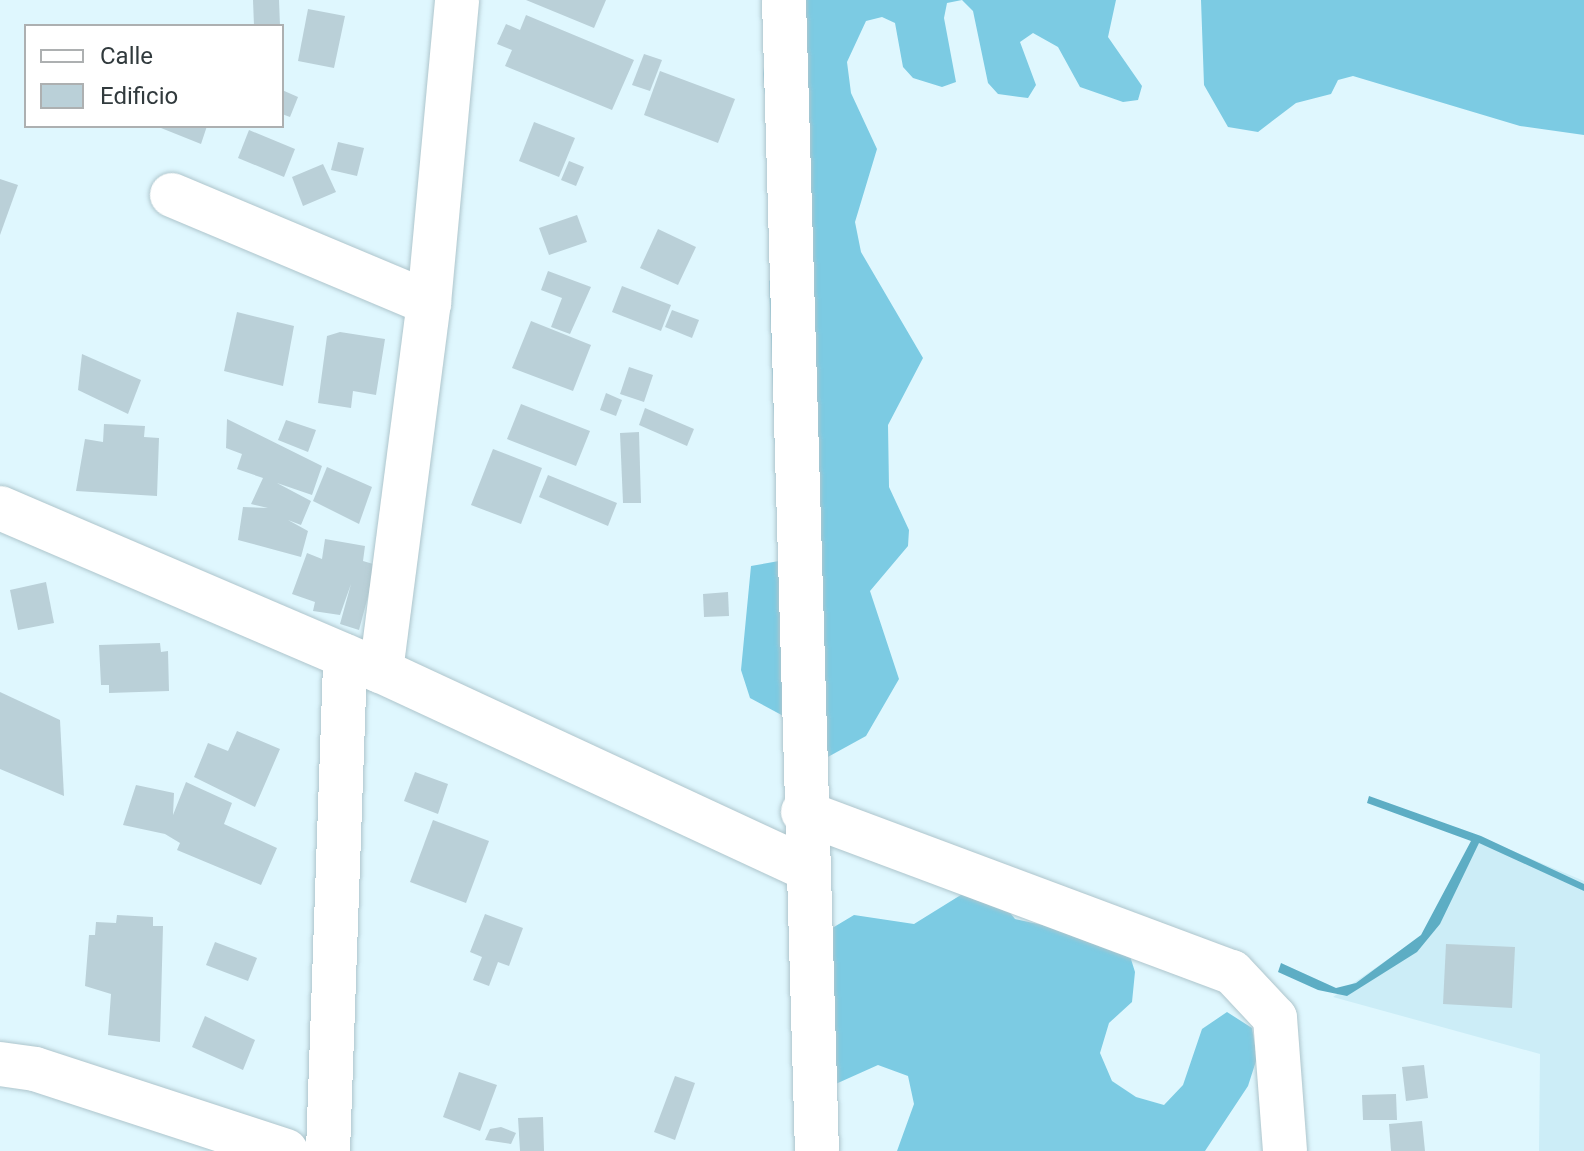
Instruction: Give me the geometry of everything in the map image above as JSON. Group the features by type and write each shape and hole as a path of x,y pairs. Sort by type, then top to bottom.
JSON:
{"street":[{"path":"328,1151 363,663 429,303 457,0"},
{"path":"784,0 803,812 817,1151"},
{"path":"172,195 429,303"},
{"path":"0,508 363,663 805,868"},
{"path":"803,812 1232,972 1275,1018 1285,1151"},
{"path":"0,1064 35,1069 286,1151"}],"shaded area":[{"path":"773,0 962,0 947,3 944,18 956,82 942,87 913,78 903,67 895,23 882,17 866,21 847,62 851,93 877,149 855,222 861,252 923,358 888,425 889,487 909,530 908,546 870,591 899,679 866,736 826,758 789,719 750,698 741,670 751,566 779,561 769,281 781,269 763,74"},
{"path":"962,0 1116,0 1108,37 1142,86 1138,100 1123,102 1080,87 1058,47 1033,33 1020,42 1036,85 1028,98 998,94 988,83 973,11"},
{"path":"1201,0 1584,0 1584,135 1520,126 1353,76 1338,80 1331,94 1296,103 1258,132 1228,127 1204,85"},
{"path":"1369,796 1481,836 1584,884 1584,891 1479,843 1440,924 1417,952 1347,996 1318,990 1278,972 1281,963 1336,988 1356,983 1421,935 1471,841 1367,803"},
{"path":"1475,835 1584,881 1584,1151 1539,1151 1540,1054 1333,997 1432,929"},
{"path":"964,893 996,895 1015,919 1126,943 1135,972 1132,1002 1109,1023 1100,1053 1112,1081 1136,1097 1164,1105 1183,1085 1202,1029 1227,1012 1252,1028 1257,1058 1248,1086 1205,1151 897,1151 914,1104 908,1076 878,1065 820,1091 829,930 854,915 914,924"}],"building":[{"path":"253,0 279,0 280,24 254,24"},
{"path":"526,0 606,0 594,28"},
{"path":"308,9 345,16 334,68 298,61"},
{"path":"526,15 634,60 612,110 505,66 512,50 497,44 506,24 520,30"},
{"path":"644,54 662,60 650,91 632,85"},
{"path":"660,71 735,99 718,143 644,115"},
{"path":"284,91 298,97 290,117 284,115"},
{"path":"534,122 575,138 559,177 519,161"},
{"path":"161,128 206,128 201,144"},
{"path":"249,130 295,149 284,177 238,158"},
{"path":"338,142 364,148 357,176 331,170"},
{"path":"569,161 584,167 576,186 561,180"},
{"path":"323,164 336,192 303,206 292,177"},
{"path":"0,179 18,185 0,235"},
{"path":"577,215 587,242 549,255 539,228"},
{"path":"658,229 696,247 678,285 640,268"},
{"path":"548,271 591,287 570,334 551,327 562,298 541,290"},
{"path":"622,286 671,305 661,331 612,312"},
{"path":"672,310 699,320 692,338 665,327"},
{"path":"237,312 294,326 283,386 224,371"},
{"path":"531,321 591,345 573,391 512,368"},
{"path":"340,332 385,339 376,395 353,391 351,408 318,403 327,336"},
{"path":"82,354 141,380 128,414 78,390"},
{"path":"629,367 653,375 644,402 620,394"},
{"path":"606,393 622,400 616,416 600,410"},
{"path":"521,404 590,431 576,466 507,439"},
{"path":"645,408 694,429 687,446 639,425"},
{"path":"227,419 322,466 312,495 277,483 311,501 301,525 288,520 308,531 301,557 238,540 243,507 268,508 251,504 263,478 237,469 242,454 226,448"},
{"path":"286,420 316,430 308,452 278,440"},
{"path":"104,424 145,426 144,437 159,438 157,496 76,491 85,439 103,442"},
{"path":"639,432 641,503 623,503 620,433"},
{"path":"493,449 542,468 521,524 471,505"},
{"path":"327,467 372,487 359,524 313,501"},
{"path":"548,475 617,503 608,526 539,497"},
{"path":"325,539 365,546 363,561 390,569 370,589 359,630 340,624 351,584 340,615 313,611 315,602 292,594 307,553 322,559"},
{"path":"46,582 54,623 18,630 10,590"},
{"path":"728,592 729,616 704,617 703,594"},
{"path":"160,643 161,652 168,651 169,691 109,693 109,685 101,685 99,645"},
{"path":"0,692 60,720 64,796 0,769"},
{"path":"237,731 280,749 255,807 194,777 208,743 228,751"},
{"path":"415,772 448,784 438,814 404,801"},
{"path":"186,782 232,803 224,824 277,848 261,885 177,850 180,843 165,834 123,825 136,785 174,793 173,815"},
{"path":"433,820 489,841 466,903 410,882"},
{"path":"485,914 523,928 509,966 498,962 489,986 473,980 482,957 470,952"},
{"path":"117,915 153,917 153,926 163,926 160,1042 108,1035 111,994 85,986 89,935 95,935 96,922 116,923"},
{"path":"215,942 257,958 248,981 206,965"},
{"path":"1446,944 1515,947 1512,1008 1443,1004"},
{"path":"205,1016 255,1040 243,1070 192,1047"},
{"path":"1424,1065 1428,1098 1406,1101 1402,1067"},
{"path":"459,1072 497,1085 480,1131 443,1117"},
{"path":"675,1076 695,1083 675,1140 654,1132"},
{"path":"1396,1094 1397,1120 1363,1120 1362,1095"},
{"path":"543,1117 544,1151 520,1151 518,1118"},
{"path":"1422,1121 1425,1151 1391,1151 1389,1124"},
{"path":"501,1127 516,1133 511,1144 485,1140 490,1129"}]}
